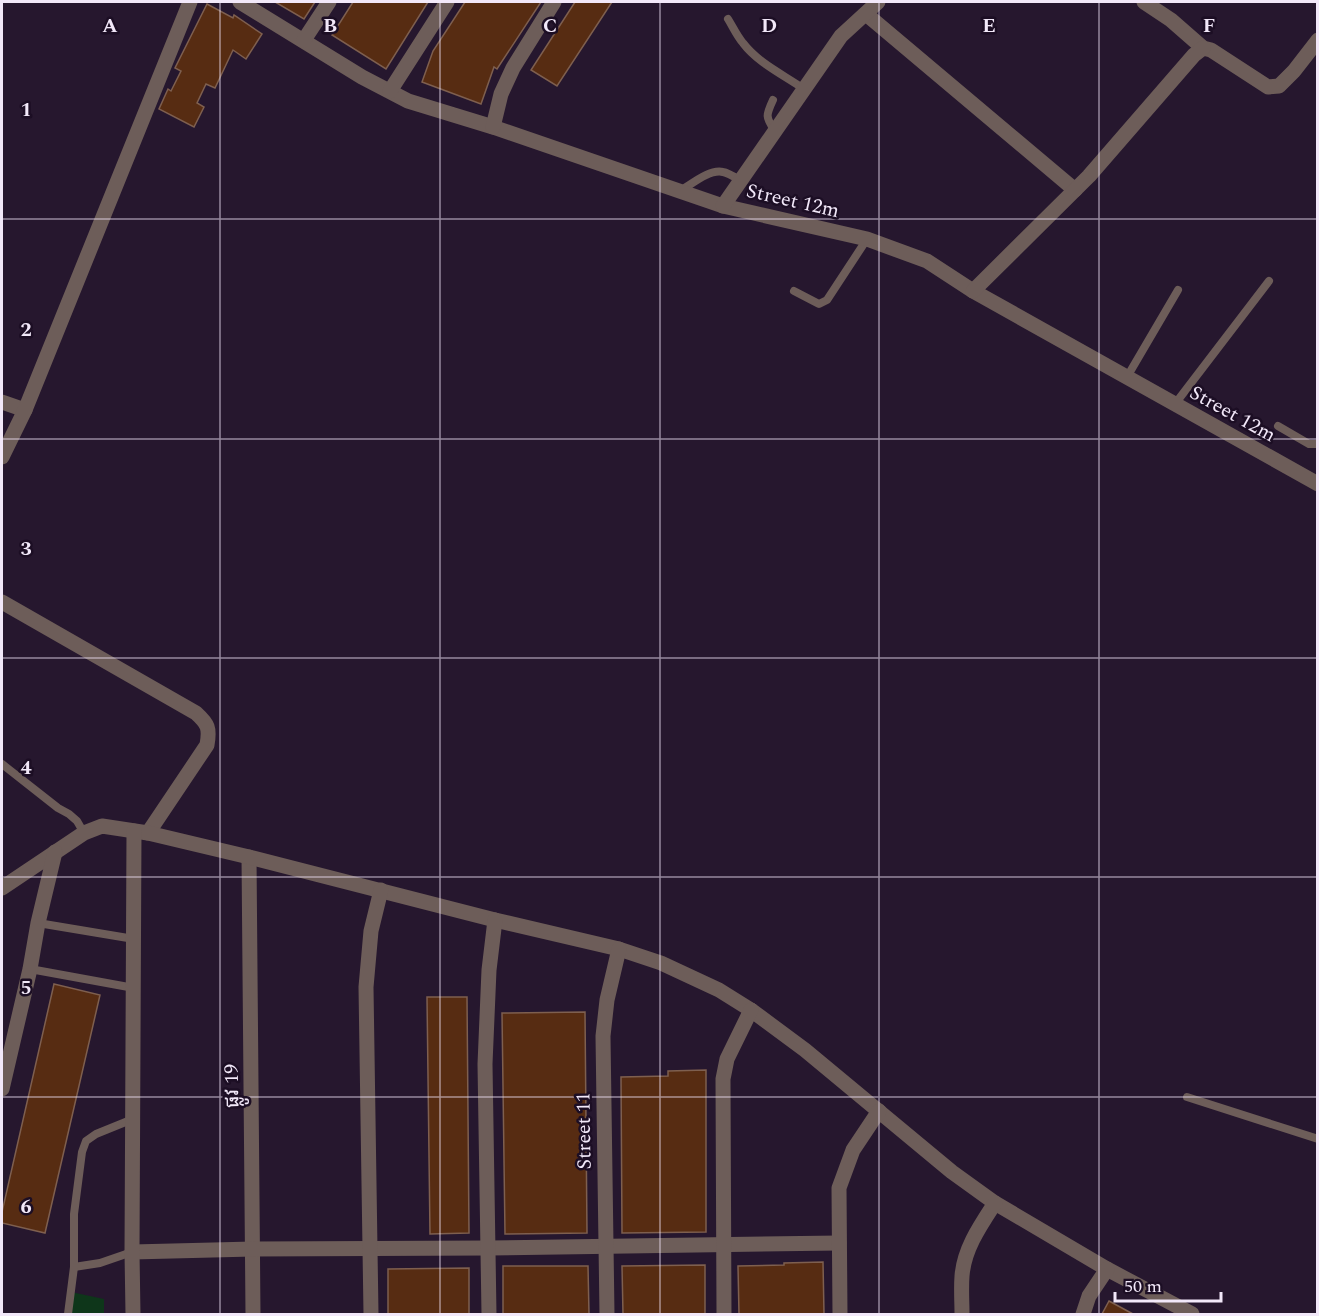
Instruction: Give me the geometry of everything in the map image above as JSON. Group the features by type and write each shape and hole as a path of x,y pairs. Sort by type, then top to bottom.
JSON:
{"street":[{"path":"2,457 25,410 190,2"},
{"name":"Street 12m","path":"240,2 362,76 408,101 493,127 723,206 867,239 927,261 973,291 1317,484"},
{"path":"304,40 329,2"},
{"path":"390,91 447,2"},
{"path":"493,127 501,94 513,68 555,2"},
{"path":"723,206 841,36 878,2"},
{"path":"1144,2 1171,20 1203,48 1211,50 1268,87 1279,86 1294,71 1317,40"},
{"path":"866,14 1075,190"},
{"path":"973,291 1089,176 1194,55 1203,48"},
{"path":"2,402 25,410"},
{"path":"2,602 196,713 208,727 207,745 141,832 134,939 132,1252 129,1312"},
{"path":"2,888 84,833 102,826 141,832 249,857 619,949 661,963 720,990 751,1010 806,1050 952,1172 995,1203 1107,1269 1192,1314"},
{"path":"2,1089 55,852"},
{"name":"ផ្លូវ 19","path":"249,857 253,1314"},
{"path":"371,1314 366,987 371,932 381,890"},
{"path":"489,1314 485,1064 489,970 495,920"},
{"name":"Street 11","path":"607,1314 603,1036 607,1000 619,949"},
{"path":"724,1314 723,1080 728,1059 751,1010"},
{"path":"840,1314 838,1188 853,1150 879,1111"},
{"path":"962,1314 962,1274 967,1253 995,1203"},
{"path":"132,1252 370,1247 489,1248 839,1243"},
{"path":"1083,1314 1089,1296 1107,1269"}],"lane":[{"path":"728,19 742,42 753,54 804,89"},
{"path":"773,100 767,117 775,131"},
{"path":"680,191 711,174 723,172 741,181"},
{"path":"794,291 819,304 827,300 867,239"},
{"path":"1175,404 1269,281"},
{"path":"1127,377 1178,290"},
{"path":"1278,426 1309,444 1317,444"},
{"path":"2,764 69,814 84,833"},
{"path":"38,923 134,939"},
{"path":"30,969 134,988"},
{"path":"1187,1097 1317,1140"},
{"path":"68,1314 74,1267 74,1214 82,1152 86,1141 96,1134 133,1119"},
{"path":"74,1267 100,1263 132,1252"}],"green space":[{"path":"71,1292 104,1299 104,1314 67,1314"}],"building":[{"path":"275,2 315,2 304,19"},
{"path":"353,2 428,2 386,69 332,35"},
{"path":"465,2 541,2 497,69 494,67 481,104 422,82 433,51"},
{"path":"575,2 612,2 557,86 531,70"},
{"path":"207,4 233,18 234,15 262,34 246,59 233,50 215,88 206,84 197,103 204,107 194,127 159,109 168,89 171,91 181,71 175,68"},
{"path":"54,984 100,995 45,1233 2,1223 2,1212"},
{"path":"427,997 467,997 469,1233 430,1234"},
{"path":"585,1012 587,1233 505,1234 502,1013"},
{"path":"706,1070 706,1232 622,1233 621,1077 668,1076 668,1071"},
{"path":"823,1262 824,1314 739,1314 738,1266"},
{"path":"705,1265 705,1314 623,1314 622,1266"},
{"path":"503,1266 588,1266 589,1314 503,1314"},
{"path":"469,1268 469,1314 388,1314 388,1269"},
{"path":"1109,1301 1133,1314 1102,1314"}]}
